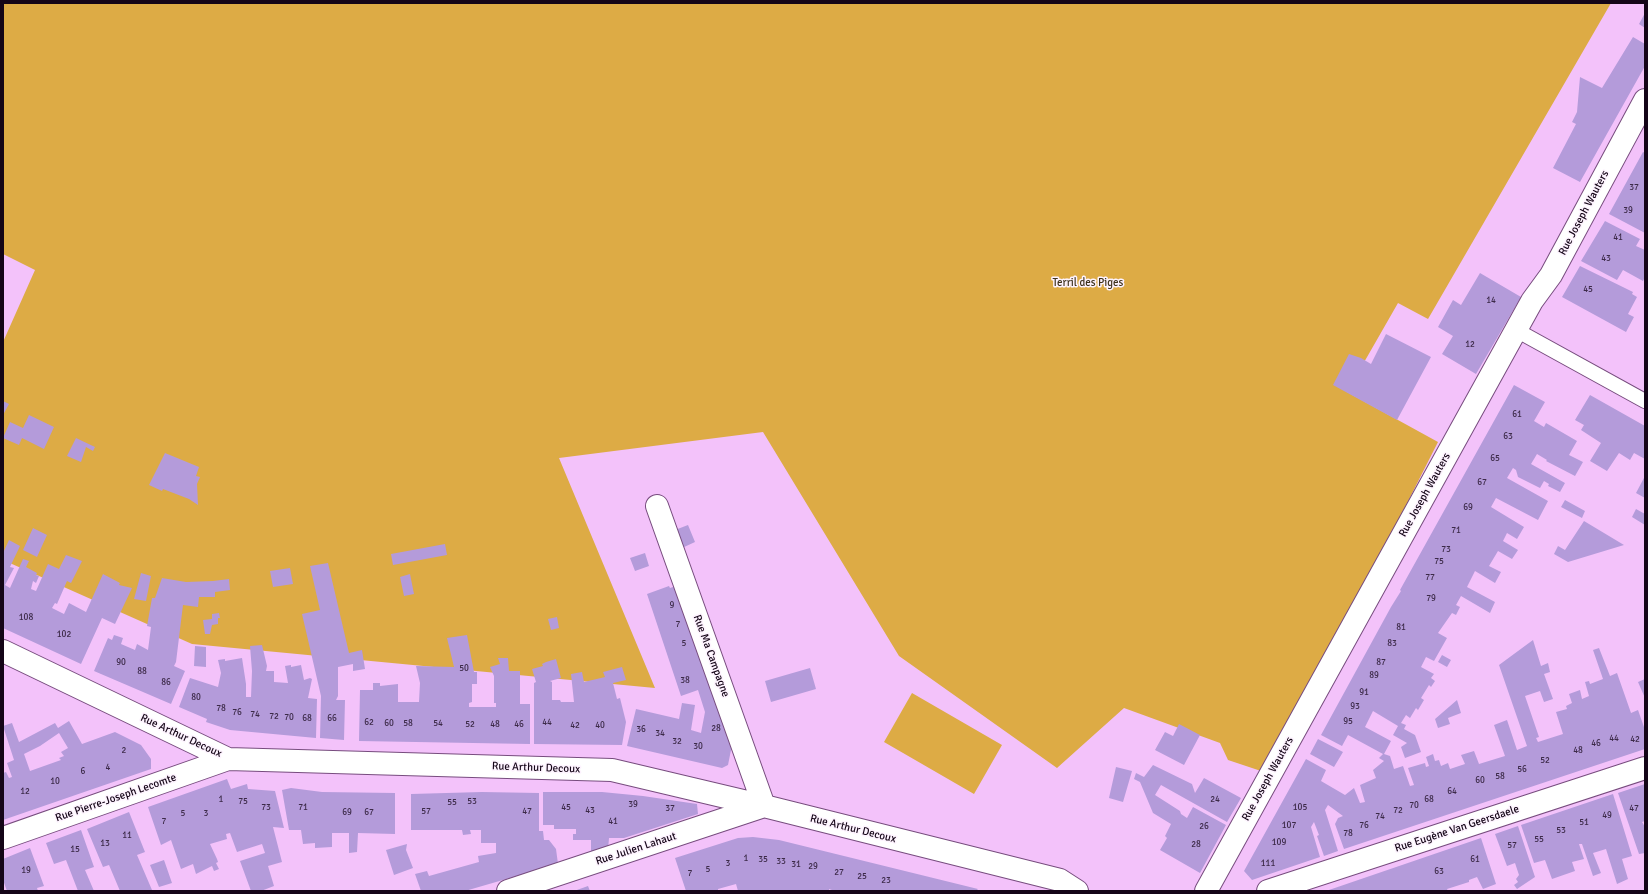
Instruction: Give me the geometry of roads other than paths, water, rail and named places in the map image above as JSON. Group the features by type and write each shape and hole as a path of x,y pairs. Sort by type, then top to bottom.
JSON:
{"street":[{"name":"Rue Joseph Wauters","path":"1206,891 1532,301 1551,275 1645,100"},
{"name":"Rue Ma Campagne","path":"657,506 764,806"},
{"name":"Rue Arthur Decoux","path":"3,651 228,759 612,770 764,806 1060,880 1077,891"},
{"name":"Rue Pierre-Joseph Lecomte","path":"3,838 228,759"},
{"name":"Rue Eugène Van Geersdaele","path":"1268,891 1645,768"},
{"name":"Rue Julien Lahaut","path":"508,891 764,806"}],"lane":[{"path":"1516,330 1645,401"}],"park label":[{"name":"Terril des Piges","path":"1088,283"}]}
